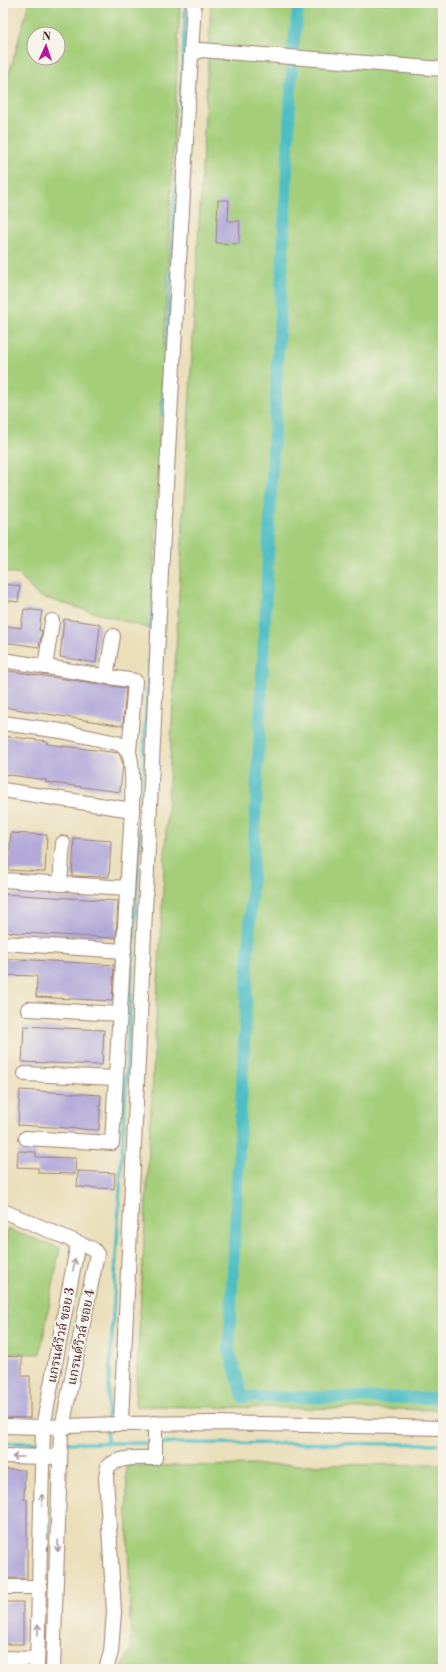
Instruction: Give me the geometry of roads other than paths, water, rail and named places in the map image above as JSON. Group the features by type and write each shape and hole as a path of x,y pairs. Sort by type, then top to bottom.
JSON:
{"street":[{"path":"119,1424 161,572 194,3"},
{"path":"191,55 201,50 443,69"},
{"path":"45,667 52,621"},
{"path":"106,676 113,636"},
{"path":"3,660 135,680 129,752 131,761 132,810 112,1143 26,1138"},
{"path":"3,723 61,731 103,739 125,747 129,752"},
{"path":"3,790 132,810"},
{"path":"60,884 63,843"},
{"path":"3,880 127,888"},
{"path":"3,942 124,951"},
{"path":"28,1010 120,1014"},
{"path":"25,1074 116,1078"},
{"path":"3,1211 78,1243"},
{"name":"แกรนด์วิวล์ ซอย 4","path":"62,1430 97,1254 93,1249 78,1243"},
{"name":"แกรนด์วิวล์ ซอย 3","path":"37,1664 43,1430 78,1243"},
{"path":"106,1669 111,1652 114,1612 106,1477 107,1471 108,1466 114,1462 124,1459 155,1458 155,1423"},
{"path":"3,1426 43,1430 62,1430 102,1425 155,1423 443,1428"},
{"path":"53,1669 62,1430"},
{"path":"3,1456 61,1454"},
{"path":"3,1587 39,1587"},
{"path":"3,1658 37,1664"}],"waterway":[{"path":"163,415 186,3"},
{"path":"293,47 299,3"},
{"path":"292,68 229,1350 243,1397 443,1398"},
{"path":"107,1422 152,611"},
{"path":"107,1428 107,1443"},
{"path":"3,1443 40,1443"},
{"path":"64,1443 152,1443"},
{"path":"158,1443 443,1444"}]}
